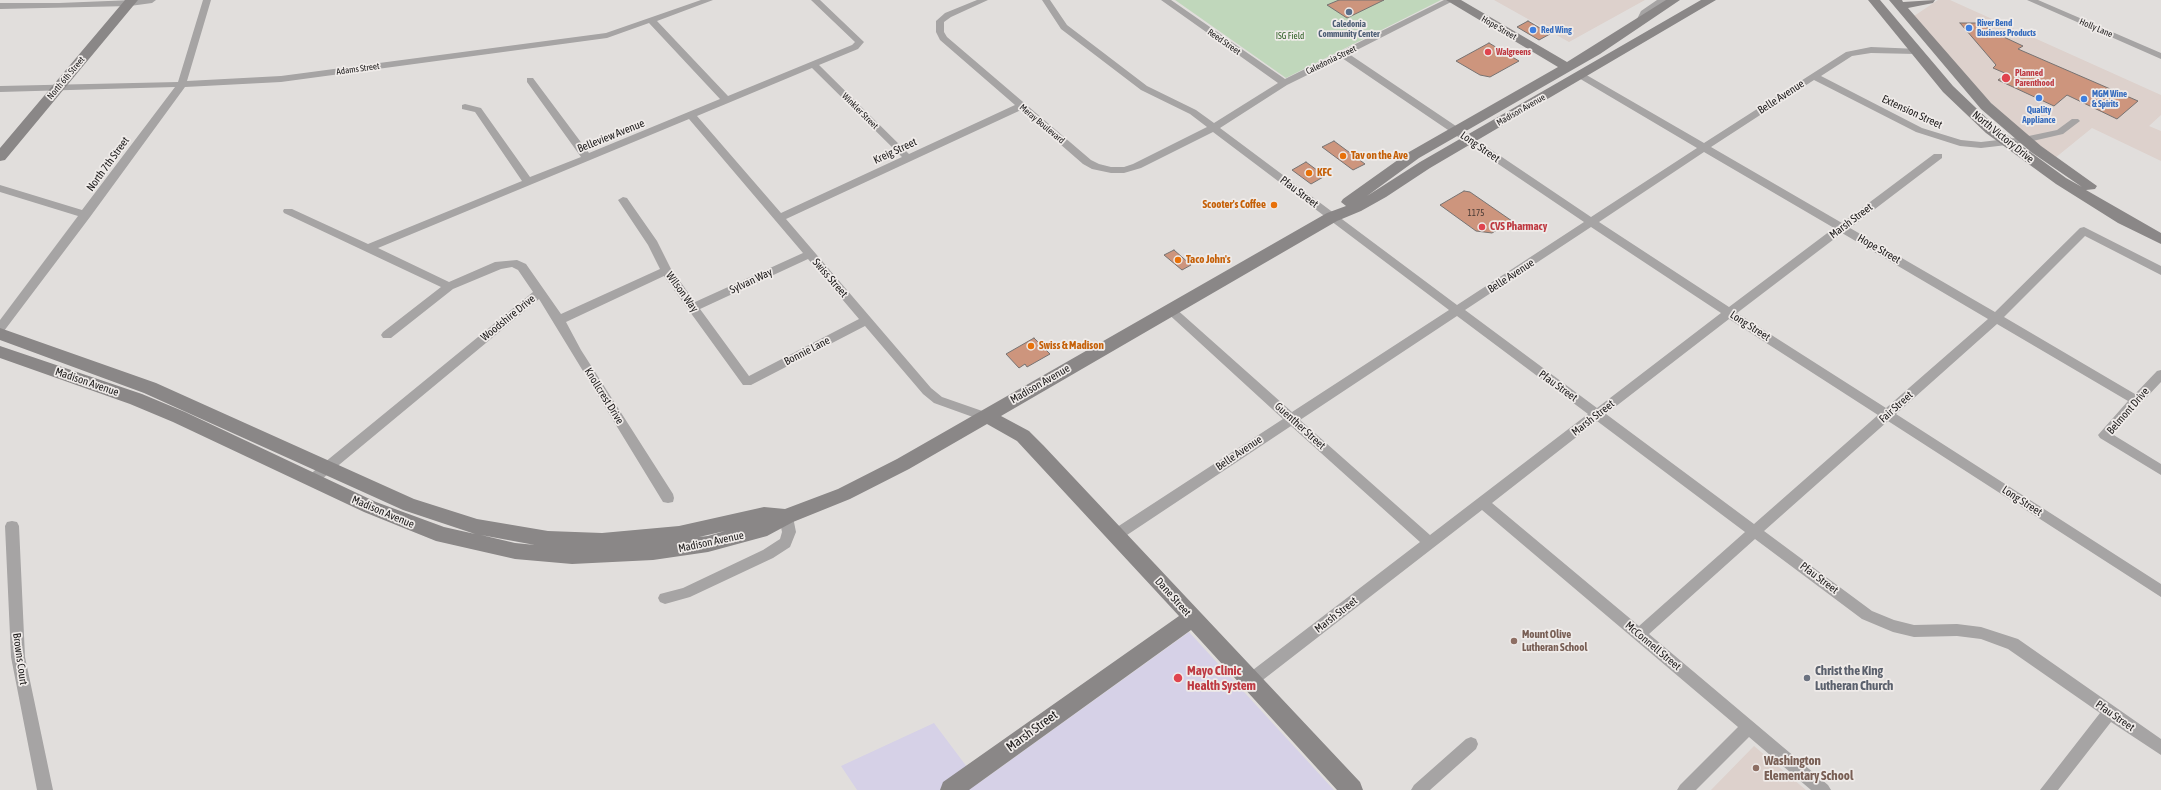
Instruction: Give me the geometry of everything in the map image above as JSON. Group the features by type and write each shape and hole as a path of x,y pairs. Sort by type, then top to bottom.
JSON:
{"main road":[{"name":"Hope Street","path":"1451,0 1567,67"},
{"name":"Madison Avenue","path":"0,352 143,402 396,518 443,535 492,547 541,554 598,556 678,549 735,538 767,528 786,517 844,494 872,480 1170,310 1332,217 1395,168 1567,67 1674,0"},
{"path":"1626,48 1687,7 1690,0"},
{"name":"Madison Avenue","path":"1332,217 1356,208 1381,194 1400,180 1710,0"},
{"name":"North Victory Drive","path":"1874,0 1960,102 2006,143 2061,181 2139,228 2161,239"},
{"path":"1898,3 1929,0"},
{"name":"North 6th Street","path":"0,157 131,2"},
{"name":"North Victory Drive","path":"1898,3 1970,89 2024,140 2085,183 2161,226"},
{"path":"1580,75 1579,72 1582,66 1609,48 1620,35"},
{"path":"2139,228 2161,234"},
{"name":"Madison Avenue","path":"0,334 150,388 409,505 454,521 501,532 548,539 602,541 655,537 708,529 764,515 786,517"},
{"name":"Dane Street","path":"984,416 1004,424 1023,436 1352,790"},
{"name":"Marsh Street","path":"951,790 1192,618"}],"street":[{"path":"0,6 152,0"},
{"name":"North 7th Street","path":"0,328 86,215 182,84 207,0"},
{"name":"Adams Street","path":"0,89 182,84 281,79 590,38 624,31 709,0"},
{"name":"Belleview Avenue","path":"369,248 692,116 700,111 855,47 860,42 857,38 815,0"},
{"name":"Meray Boulevard","path":"984,0 948,15 940,21 940,32 943,38 1087,162 1096,167 1111,170 1124,170 1136,166 1214,127"},
{"name":"Pfau Street","path":"1046,0 1064,27 1135,81 1149,90 1193,112 1214,127 1457,311 1756,531 1867,615 1893,626 1914,631 1957,630 1981,633 2013,644 2161,748"},
{"name":"Reed Street","path":"1165,0 1284,83"},
{"name":"Caledonia Street","path":"1214,127 1284,83 1451,0"},
{"path":"1640,20 1644,13 1663,0"},
{"name":"Holly Lane","path":"2031,0 2161,56"},
{"path":"652,21 726,100"},
{"name":"Belle Avenue","path":"1116,535 1703,148 1849,54 1859,51 1916,51"},
{"name":"Long Street","path":"1343,54 1469,140 1729,312 2161,591"},
{"name":"Winkler Street","path":"813,64 908,158"},
{"name":"Hope Street","path":"1580,75 2136,400"},
{"name":"Extension Street","path":"1813,76 1908,125 1939,138 1970,145 2006,143 2060,132 2075,121"},
{"path":"530,80 588,159"},
{"name":"Kreig Street","path":"779,218 1022,106"},
{"path":"465,107 478,110 529,183"},
{"name":"Swiss Street","path":"692,116 927,391 938,400 984,416"},
{"name":"Marsh Street","path":"1250,681 1729,312 1938,156"},
{"path":"0,188 86,215"},
{"name":"Wilson Way","path":"623,200 653,244 666,271 747,382"},
{"path":"288,212 449,286"},
{"name":"Fair Street","path":"1639,634 1996,318 2084,231 2161,271"},
{"name":"Sylvan Way","path":"693,308 809,254"},
{"name":"Woodshire Drive","path":"312,480 540,292 522,267 512,263 499,265 449,286 387,335"},
{"path":"559,320 666,271"},
{"name":"Knollcrest Drive","path":"540,292 559,320 576,352 668,498"},
{"name":"Guenther Street","path":"1170,310 1430,543"},
{"name":"Bonnie Lane","path":"747,382 867,320"},
{"name":"Belmont Drive","path":"2161,374 2104,435 2161,470"},
{"name":"McConnell Street","path":"1483,503 1823,790"},
{"path":"665,598 685,593 768,554 785,543 789,532 786,517"},
{"name":"Browns Court","path":"12,526 18,657 45,790"},
{"path":"2048,790 2110,712"},
{"path":"1685,790 1748,727"},
{"path":"1419,790 1471,744"}],"shaded area":[{"path":"1494,0 1645,0 1569,42"},
{"path":"1938,0 1950,0 2161,95 2161,115 2149,126 2161,131 2161,161 2092,128 2055,158 2006,118 1974,86 1914,16"},
{"name":"Mayo Clinic Health System","path":"1189,632 1334,790 857,790 841,766 934,723 979,783"},
{"name":"Washington Elementary School","path":"1754,746 1806,790 1711,790"}],"green space":[{"name":"ISG Field","path":"1175,0 1441,0 1286,78"}],"building":[{"name":"Caledonia Community Center","path":"1339,0 1384,0 1347,18 1327,5"},
{"name":"Red Wing","path":"1528,21 1550,34 1539,40 1517,27"},
{"path":"1960,23 1982,23 1991,31 2023,46 2018,49 2138,101 2117,119 2067,95 2054,106 1998,80 2007,74 1993,68 1996,65"},
{"name":"Walgreens","path":"1489,43 1519,61 1490,77 1480,75 1456,61"},
{"name":"Tav on the Ave","path":"1334,141 1365,164 1353,170 1322,147"},
{"name":"KFC","path":"1306,162 1325,176 1311,184 1292,170"},
{"name":"CVS Pharmacy","path":"1464,191 1470,192 1512,221 1492,233 1476,231 1440,205"},
{"name":"Taco John's","path":"1174,250 1191,265 1182,270 1164,255"},
{"name":"Swiss & Madison","path":"1034,338 1050,354 1027,367 1025,364 1019,368 1006,354"}],"place":[{"name":"Caledonia Community Center","path":"1349,12"},
{"name":"River Bend Business Products","path":"1969,28"},
{"name":"Red Wing","path":"1533,30"},
{"name":"Walgreens","path":"1488,52"},
{"name":"Planned Parenthood","path":"2006,78"},
{"name":"Quality Appliance","path":"2039,98"},
{"name":"MGM Wine & Spirits","path":"2084,99"},
{"name":"Tav on the Ave","path":"1343,156"},
{"name":"KFC","path":"1309,173"},
{"name":"Scooter's Coffee","path":"1274,205"},
{"name":"CVS Pharmacy","path":"1482,227"},
{"name":"Taco John's","path":"1178,260"},
{"name":"Swiss & Madison","path":"1031,346"},
{"name":"Mount Olive Lutheran School","path":"1514,641"},
{"name":"Mayo Clinic Health System","path":"1178,678"},
{"name":"Christ the King Lutheran Church","path":"1807,678"},
{"name":"Washington Elementary School","path":"1756,768"}]}
